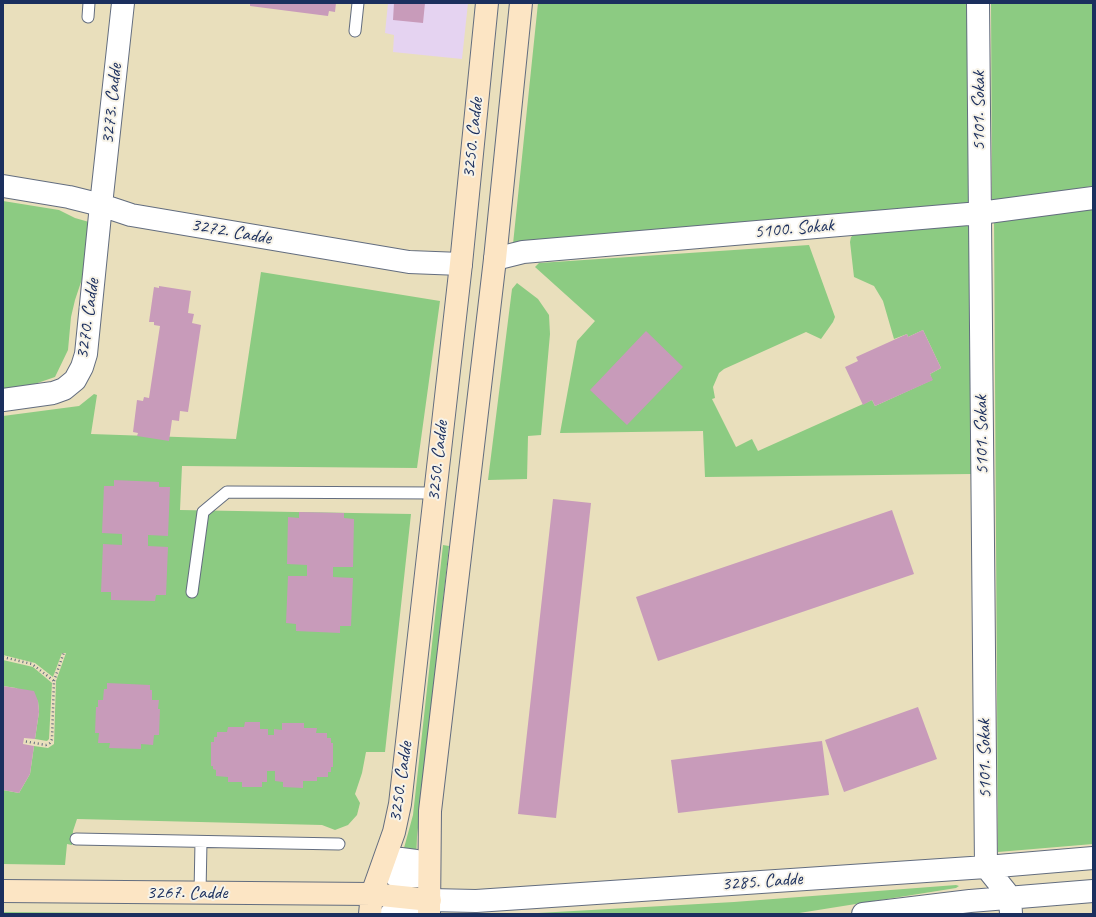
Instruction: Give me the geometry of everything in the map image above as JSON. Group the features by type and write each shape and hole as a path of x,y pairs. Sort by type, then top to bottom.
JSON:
{"street":[{"name":"3273. Cadde","path":"101,205 123,3"},
{"name":"3250. Cadde","path":"371,904 394,832 400,804 461,264 487,3"},
{"name":"3250. Cadde","path":"430,907 430,811 495,259 521,3"},
{"name":"5101. Sokak","path":"978,3 986,867"},
{"name":"3272. Cadde","path":"3,186 69,197 101,205 131,215 409,262 461,264"},
{"name":"5100. Sokak","path":"495,259 523,252 980,212 1093,198"},
{"name":"3270. Cadde","path":"3,400 53,393 64,389 75,380 82,367 86,354 101,205"},
{"path":"461,264 495,259"},
{"name":"3285. Cadde","path":"430,907 476,901 986,867 1093,858"},
{"path":"986,867 1011,906"},
{"path":"863,914 1011,906 1093,890"},
{"name":"3267. Cadde","path":"3,891 200,893 430,907"},
{"path":"391,914 398,910 407,910 414,914"},
{"path":"454,914 454,910 469,914"}],"lane":[{"path":"88,17 89,3"},
{"path":"355,31 358,3"},
{"path":"192,592 203,512 227,492 434,493"},
{"path":"76,839 339,844"},
{"path":"200,893 201,842"}],"path":[{"path":"23,741 46,745 50,743 52,739 54,681 64,652"},
{"path":"3,657 32,664 54,681"}],"shaded area":[{"path":"388,3 468,3 462,59 393,52 394,35 385,33"}],"green space":[{"path":"538,3 967,3 969,204 513,244"},
{"path":"991,3 1093,3 1093,186 992,202"},
{"path":"3,201 59,210 75,218 89,222 83,276 71,317 68,350 55,377 17,390 3,392"},
{"path":"1093,208 1093,844 998,852 994,219"},
{"path":"970,224 971,474 705,477 703,431 560,433 577,341 595,321 535,267 539,263 809,245 835,317 833,322 821,339 806,332 724,369 719,373 713,387 715,398 712,399 736,447 752,439 758,451 872,400 875,406 932,380 930,374 941,368 923,330 908,337 907,334 894,339 883,301 874,286 854,277 850,242 851,237 857,232"},
{"path":"261,272 440,301 417,468 182,466 180,510 411,514 385,752 366,752 362,773 355,794 360,803 357,815 348,825 335,830 322,825 77,819 73,831 72,845 67,844 65,865 3,864 3,790 19,793 30,774 34,746 48,748 54,744 56,681 66,653 62,653 53,677 35,663 3,655 3,416 79,406 94,394 97,395 91,434 236,439"},
{"path":"517,283 538,299 549,315 550,334 541,435 528,436 527,479 488,480 512,289"},
{"path":"443,545 449,546 417,837 416,861 401,859 413,815"},
{"path":"3,660 33,667 52,683 49,739 47,741 35,739 39,712 38,701 16,688 3,686"},
{"path":"956,885 959,886 956,888 793,914 520,914 734,902"},
{"path":"3,912 253,914 3,914"}],"building":[{"path":"250,3 336,3 335,12 329,11 328,16 250,6"},
{"path":"394,3 425,3 423,23 393,20"},
{"path":"159,286 191,291 188,313 194,314 192,323 201,325 188,412 180,411 179,421 172,420 169,441 137,436 138,433 133,432 137,400 143,401 144,397 149,398 160,326 154,325 154,322 149,322 154,287 159,288"},
{"path":"923,330 941,368 930,374 933,380 875,406 872,400 863,405 845,367 858,361 856,357 907,334 908,337"},
{"path":"646,331 683,367 627,425 590,390"},
{"path":"114,480 159,482 159,487 170,487 168,536 148,535 148,546 168,547 166,595 156,595 155,601 111,600 111,592 101,592 103,544 122,545 122,534 102,533 104,486 114,486"},
{"path":"553,499 591,503 556,818 518,814"},
{"path":"892,510 914,574 658,661 636,597"},
{"path":"299,512 344,513 344,518 354,519 353,567 333,567 333,577 353,578 351,626 340,626 340,633 296,631 296,624 286,623 288,576 307,576 307,565 287,564 288,517 299,518"},
{"path":"107,683 150,685 150,690 152,690 152,700 159,700 158,709 160,709 159,735 154,735 153,745 141,744 141,749 109,748 110,743 98,743 99,733 95,733 96,707 98,707 98,700 103,700 104,689 107,689"},
{"path":"3,686 34,691 38,701 39,712 35,739 24,738 23,744 34,746 30,774 19,793 3,790"},
{"path":"918,707 937,759 844,792 825,740"},
{"path":"245,722 260,722 260,729 268,729 268,735 274,735 274,729 282,730 282,723 304,723 304,728 317,728 316,733 327,733 327,738 331,738 331,743 333,743 333,767 331,767 331,772 328,772 328,777 317,777 317,781 303,781 303,788 283,787 283,782 275,781 275,771 267,771 267,782 262,782 262,787 242,787 242,782 228,782 228,777 216,776 216,770 213,769 213,766 211,766 211,742 214,742 214,737 217,737 217,732 227,732 228,727 244,727"},
{"path":"822,741 829,795 678,813 671,760"}]}
